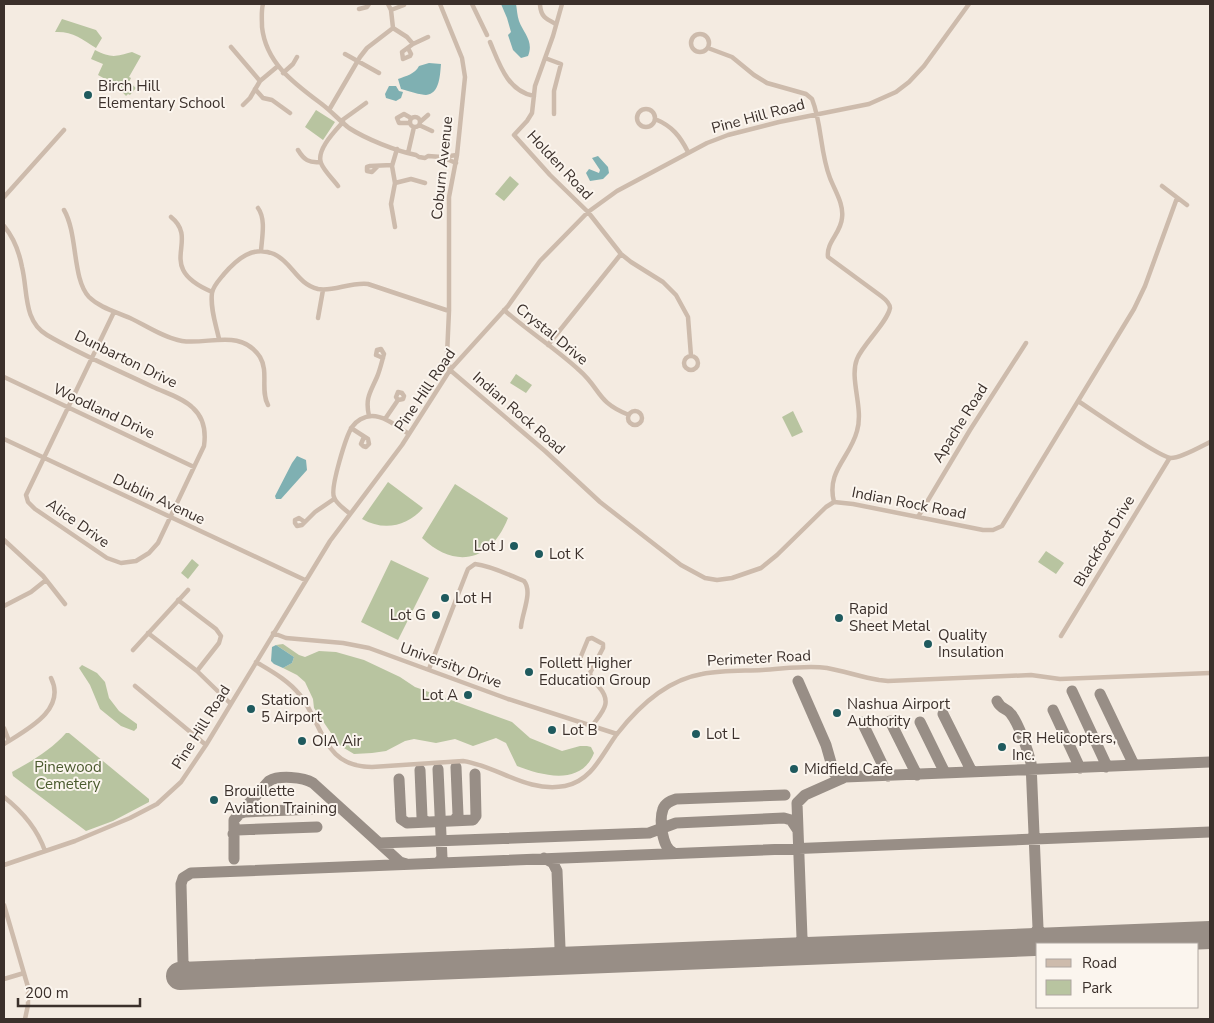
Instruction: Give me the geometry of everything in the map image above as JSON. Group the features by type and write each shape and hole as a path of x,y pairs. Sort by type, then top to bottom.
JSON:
{"street":[{"path":"263,4 264,36 271,55 278,66 283,73 342,122 361,134 397,150 416,155 419,153 442,157 457,155"},
{"path":"388,4 391,10 393,28"},
{"name":"Coburn Avenue","path":"440,4 462,58 465,72 456,163 449,197 449,311 446,355 450,370"},
{"path":"472,4 487,35"},
{"path":"490,42 501,68 512,84 523,93 534,96 562,4"},
{"name":"Pine Hill Road","path":"4,864 106,829 136,816 157,804 181,782 206,745 305,580 350,514 409,434 450,370 504,310 540,261 588,212 617,191 688,152 728,135 816,114 869,104 888,96 904,87 924,66 969,4"},
{"path":"391,10 404,5"},
{"path":"540,5 544,17 556,24"},
{"path":"359,9 367,8"},
{"path":"393,28 407,37 410,46 428,37"},
{"path":"329,110 358,60 368,48 393,28"},
{"path":"703,34 708,38 708,48 701,53 695,52 690,44 692,38 703,34"},
{"path":"231,47 260,81"},
{"path":"708,48 732,57 759,79 767,83 808,95 812,99 829,176 842,208 842,221 839,230 828,247 828,257 889,304 890,308 885,318 859,355 855,364 859,407 858,426 854,440 834,477 832,490 834,502"},
{"path":"345,54 379,73"},
{"path":"283,73 293,64 297,57"},
{"path":"545,58 561,64 554,91 554,114"},
{"path":"243,105 260,81 278,66"},
{"path":"255,89 263,98 272,100 290,113"},
{"name":"Holden Road","path":"534,96 532,113 514,135 550,175 588,212 621,254 663,282 676,295 688,318 691,356"},
{"path":"320,162 327,140 342,122 366,103"},
{"path":"648,109 654,114 655,120 650,127 643,127 638,123 637,117 642,110 648,109"},
{"path":"412,123 420,123 428,115"},
{"path":"408,153 412,123 416,117 420,123 432,131"},
{"path":"655,120 666,124 674,131 688,152"},
{"path":"4,198 64,130"},
{"path":"298,150 306,160 320,162"},
{"path":"395,226 391,204 395,183 392,165 397,150"},
{"path":"442,157 456,163"},
{"path":"320,162 338,186"},
{"path":"378,166 392,165"},
{"path":"395,183 411,179 425,183"},
{"path":"1162,186 1187,206"},
{"name":"Indian Rock Road","path":"450,370 545,451 600,502 681,566 705,578 718,580 732,578 760,568 777,555 826,507 834,502 853,504 983,530 993,530 1002,526 1139,300 1177,198"},
{"path":"258,208 262,219 261,251"},
{"path":"64,210 70,223 85,291 94,301 114,312 176,339 195,341 230,339 247,344 260,358 265,369 265,396 268,405"},
{"path":"171,217 182,230 180,261 183,271 191,280 212,292"},
{"name":"Dunbarton Drive","path":"4,226 17,246 23,268 29,313 32,320 46,334 188,403 195,409 204,426 204,446 170,517"},
{"path":"219,339 212,292 223,276 238,260 248,254 261,251 272,253 280,258 302,282 312,287 323,290 355,283 368,284 449,311"},
{"path":"548,345 621,254"},
{"path":"318,318 323,290"},
{"name":"Crystal Drive","path":"504,310 580,370 608,404 629,415"},
{"path":"43,458 114,312"},
{"name":"Apache Road","path":"918,517 970,430 1026,343"},
{"path":"369,416 367,397 383,358"},
{"name":"Woodland Drive","path":"4,377 194,467"},
{"path":"385,420 398,400"},
{"path":"1078,401 1169,459 1210,442"},
{"path":"350,514 334,499 333,491 334,482 351,428 358,420 369,416 378,416 409,434"},
{"path":"351,428 364,437"},
{"name":"Dublin Avenue","path":"4,439 305,580"},
{"name":"Alice Drive","path":"43,458 27,492 26,499 35,509 107,558 125,563 136,561 146,556 158,543 170,517"},
{"name":"Blackfoot Drive","path":"1061,636 1169,459"},
{"path":"305,522 315,512 334,499"},
{"path":"4,540 46,580 65,604"},
{"path":"429,669 468,569 475,564 483,565 526,583 528,592 521,627"},
{"path":"4,606 31,592 46,580"},
{"path":"133,650 188,590"},
{"path":"178,600 216,629 221,636 219,643 197,671"},
{"path":"148,633 197,671 231,704"},
{"name":"University Drive","path":"273,633 286,638 356,645 429,669 508,699 617,734"},
{"path":"579,661 588,638 603,644 603,648 590,673 591,678 606,696 606,704 592,726"},
{"name":"Perimeter Road","path":"256,662 284,680 300,695 331,749 344,762 362,767 463,761 473,763 526,784 550,786 574,784 586,776 617,734 638,710 663,690 680,681 700,674 824,668 888,681 1031,675 1060,679 1210,673"},
{"path":"4,744 37,722 48,712 55,694 51,678"},
{"path":"135,686 206,745"},
{"path":"4,728 9,741"},
{"path":"4,797 26,816 45,851"},
{"path":"4,905 29,996 25,1019"},
{"path":"4,979 24,973"}],"green space":[{"path":"62,19 96,30 102,38 96,48 72,34 55,32"},
{"path":"95,50 109,55 117,56 132,52 141,56 129,77 131,78 129,82 136,88 130,95 126,96 116,85 98,75 103,64 91,59"},
{"path":"316,110 335,122 323,140 305,127"},
{"path":"510,176 519,184 504,201 495,194"},
{"path":"516,374 532,385 526,393 510,383"},
{"path":"793,411 803,432 792,437 782,417"},
{"path":"388,482 423,508 410,519 394,525 378,525 362,519"},
{"path":"455,484 508,518 501,533 492,544 482,552 471,556 460,557 447,554 422,538"},
{"path":"1046,551 1064,563 1056,574 1038,562"},
{"path":"192,559 199,565 188,579 181,573"},
{"path":"391,560 429,578 398,640 361,622"},
{"path":"283,644 305,657 319,651 336,652 364,660 400,677 415,687 512,722 530,738 562,751 587,746 591,747 594,753 588,763 580,770 560,776 538,773 517,766 506,743 496,738 473,746 455,739 436,743 414,739 405,741 386,751 354,754 339,745 314,708 313,699 305,682 297,675 283,668 292,663 294,657 276,645"},
{"path":"82,665 97,673 105,682 109,698 119,711 137,724 137,728 134,731 121,726 100,709 90,685 79,668"},
{"name":"Pinewood Cemetery","path":"66,733 69,733 149,799 149,802 113,821 86,831 13,776 12,772 48,750"}],"water":[{"path":"501,4 516,4 519,21 530,46 528,56 521,58 513,50 508,35 511,32"},
{"path":"429,63 441,64 437,87 431,94 418,94 401,89 398,79 413,73 419,66"},
{"path":"389,86 396,86 399,91 403,92 401,98 396,101 386,98 385,94"},
{"path":"598,156 608,167 609,173 603,179 590,181 586,173 589,169 599,173 600,170 592,158"},
{"path":"297,456 306,460 307,470 281,499 276,499 275,496"},
{"path":"276,645 294,657 292,663 283,668 271,661 272,647"}],"taxiway":[{"path":"798,681 826,745 834,773"},
{"path":"1072,691 1106,767"},
{"path":"1100,694 1134,765"},
{"path":"997,701 1014,718 1031,763 1038,928"},
{"path":"1053,710 1080,768"},
{"path":"943,714 972,772"},
{"path":"890,721 917,775"},
{"path":"862,722 888,776"},
{"path":"920,722 945,773"},
{"path":"789,951 798,946 802,938 797,803 805,795 845,777 1210,762"},
{"path":"454,821 458,815 456,767"},
{"path":"438,769 442,858 438,863"},
{"path":"420,770 422,817 427,822"},
{"path":"399,779 401,819 407,823 473,820 476,816 475,774"},
{"path":"234,859 234,820 269,781 279,778 291,778 303,779 313,783 400,862 406,864"},
{"path":"674,853 667,846 662,834 663,809 670,801 676,799 785,795"},
{"path":"238,814 245,812 316,809"},
{"path":"379,843 649,833 676,823 784,818 791,820 797,829"},
{"path":"233,834 237,830 317,827"},
{"path":"201,975 189,972 183,962 181,884 183,878 191,873 1210,832"},
{"path":"541,961 553,958 560,948 557,871 553,863 544,858"},
{"path":"1022,942 1033,937 1038,928 1044,938 1055,941"},
{"path":"802,938 807,946 819,950"},
{"path":"560,948 564,955 576,960"}],"runway":[{"path":"180,976 1210,935"}],"place":[{"name":"Birch Hill Elementary School","path":"88,95"},
{"name":"Lot J","path":"514,546"},
{"name":"Lot K","path":"539,554"},
{"name":"Lot H","path":"445,598"},
{"name":"Lot G","path":"436,615"},
{"name":"Rapid Sheet Metal","path":"839,618"},
{"name":"Quality Insulation","path":"928,644"},
{"name":"Follett Higher Education Group","path":"529,672"},
{"name":"Lot A","path":"468,695"},
{"name":"Station 5 Airport","path":"251,709"},
{"name":"Nashua Airport Authority","path":"837,713"},
{"name":"Lot B","path":"552,730"},
{"name":"Lot L","path":"696,734"},
{"name":"OIA Air","path":"302,741"},
{"name":"CR Helicopters, Inc.","path":"1002,747"},
{"name":"Midfield Cafe","path":"794,769"},
{"name":"Brouillette Aviation Training","path":"214,800"}]}
